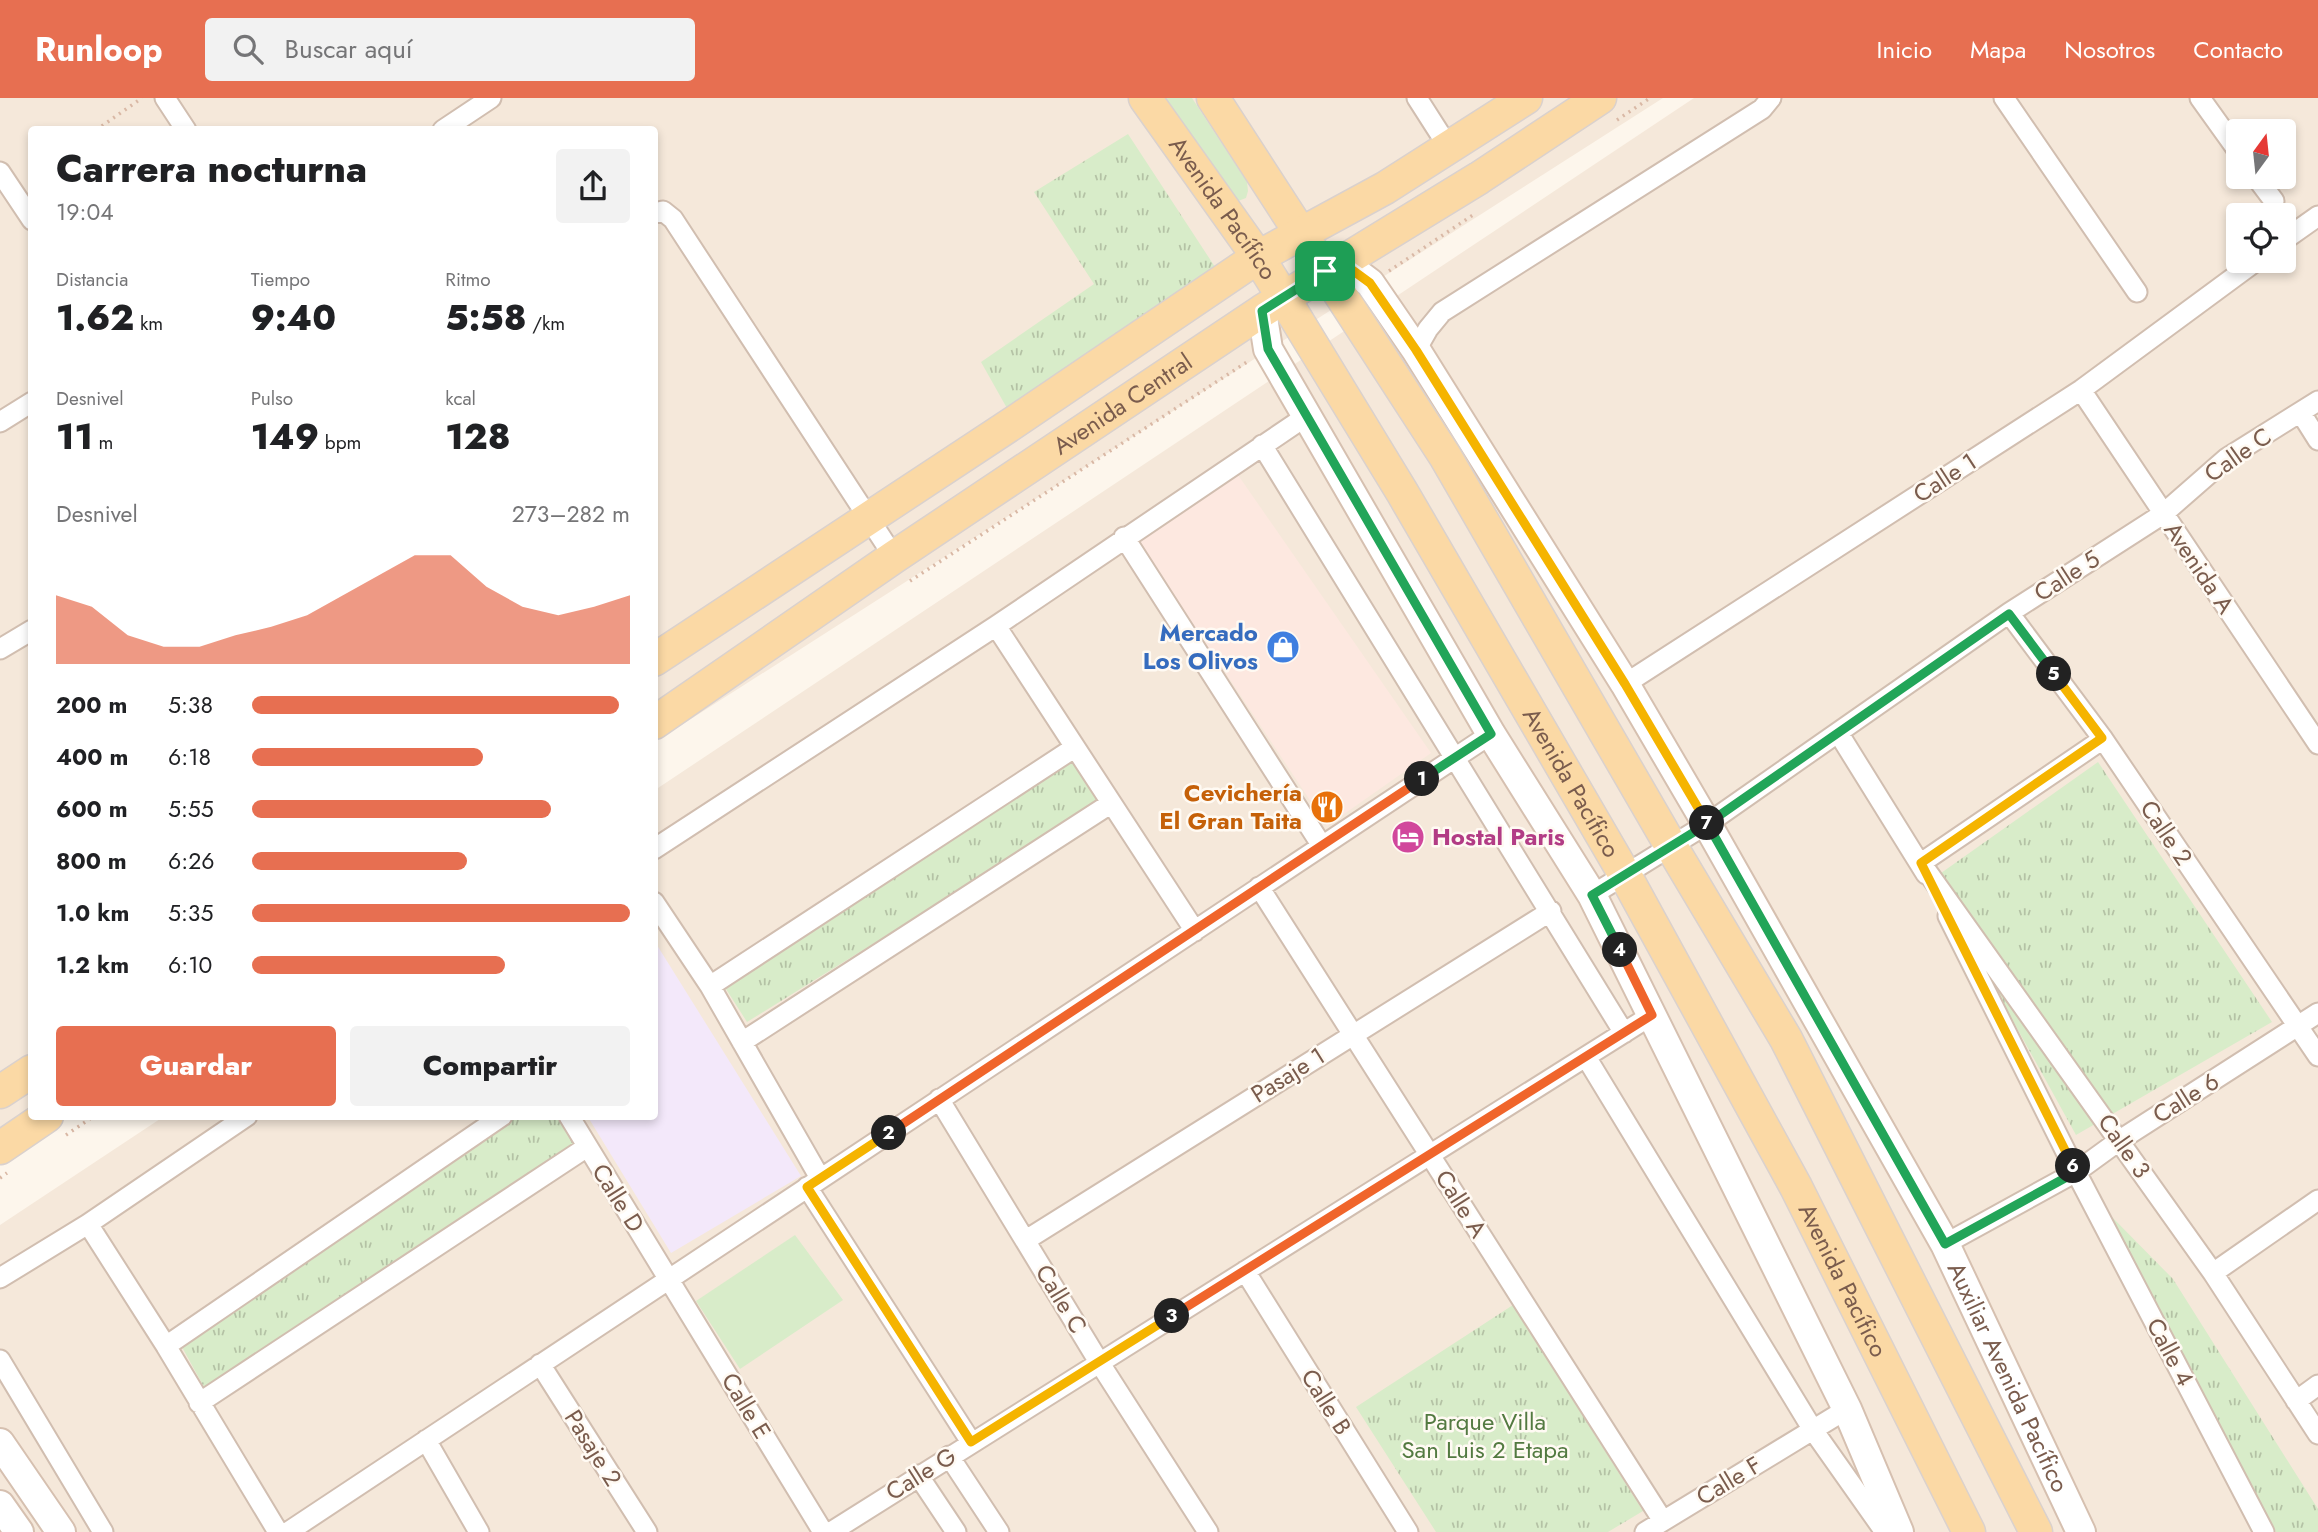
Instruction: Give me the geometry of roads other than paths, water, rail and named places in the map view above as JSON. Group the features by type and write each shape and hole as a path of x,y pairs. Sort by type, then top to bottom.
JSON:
{"main road":[{"name":"Avenida Pacífico","path":"1145,98 1258,257 1273,304 1402,492 1625,875 1796,1186 1969,1532"},
{"name":"Avenida Pacífico","path":"1213,98 1301,234 1333,266 1786,1039 2036,1532"},
{"path":"1449,148 1527,98"},
{"name":"Avenida Central","path":"658,721 902,569 1273,304 1479,178 1608,109"},
{"name":"Avenida Central","path":"658,657 870,519 1258,257 1385,188 1449,148"},
{"name":"Auxiliar Avenida Pacífico","path":"1333,266 1370,283 1416,350 1625,684 1945,1244 2081,1532"},
{"path":"1273,304 1268,349 1491,734 1592,895 1847,1409 1899,1532"},
{"path":"0,1092 28,1074"},
{"path":"0,1148 41,1120"},
{"path":"0,1443 61,1532"},
{"path":"0,1505 19,1532"}],"street":[{"path":"165,98 183,126"},
{"path":"449,126 491,98"},
{"path":"1418,98 1449,148"},
{"path":"1416,350 1442,312 1762,109 1770,98"},
{"path":"2004,98 2137,292"},
{"path":"2200,98 2226,134"},
{"path":"4,184 28,215"},
{"path":"2265,189 2274,201"},
{"path":"658,212 663,211 673,219 902,569"},
{"path":"2296,232 2318,216"},
{"name":"Calle 1","path":"1625,684 2081,390 2240,273"},
{"name":"Avenida A","path":"2081,390 2318,744"},
{"name":"Calle C","path":"2163,514 2227,458 2318,401"},
{"path":"0,422 28,404"},
{"path":"2301,412 2318,440"},
{"path":"658,846 996,626 1308,415"},
{"path":"1262,445 1624,1033"},
{"name":"Calle 5","path":"1625,875 1707,824 2009,614 2163,514"},
{"path":"1124,537 1322,846"},
{"name":"Calle 2","path":"2009,614 2102,738 2318,1056"},
{"path":"996,626 1195,931"},
{"path":"0,649 28,632"},
{"path":"88,1224 199,1403 290,1531 1491,734"},
{"name":"Calle 3","path":"1839,734 1921,863 2213,1273 2318,1434"},
{"path":"1921,863 2102,738"},
{"path":"709,986 1074,748"},
{"path":"742,1042 1110,804"},
{"name":"Calle 3","path":"1921,863 2076,1172"},
{"path":"1592,895 1625,875"},
{"name":"Calle A","path":"1259,887 1663,1521"},
{"path":"658,908 742,1042 813,1183 971,1442"},
{"name":"Pasaje 1","path":"1026,1240 1551,911"},
{"name":"Calle 6","path":"1945,1244 2076,1172 2120,1140 2318,1013"},
{"name":"Calle G","path":"831,1532 1652,1015"},
{"path":"1586,1057 1812,1430 1885,1532"},
{"name":"Calle C","path":"939,1100 1099,1362 1208,1532"},
{"path":"0,1278 88,1224 241,1120"},
{"path":"166,1346 496,1120"},
{"name":"Calle D","path":"571,1120 668,1279"},
{"path":"199,1403 587,1147"},
{"name":"Calle 4","path":"2076,1172 2263,1532"},
{"path":"2213,1273 2318,1200"},
{"name":"Calle B","path":"1245,1271 1408,1532"},
{"name":"Calle E","path":"668,1279 823,1532"},
{"path":"0,1360 103,1532"},
{"name":"Pasaje 2","path":"540,1364 647,1532"},
{"path":"2296,1401 2318,1385"},
{"name":"Calle F","path":"1645,1532 1847,1409"},
{"path":"426,1440 479,1532"},
{"path":"949,1456 999,1532"},
{"path":"918,1475 956,1532"}],"place":[{"name":"Mercado Los Olivos","path":"1283,647"},
{"name":"Cevichería El Gran Taita","path":"1327,807"},
{"name":"Hostal Paris","path":"1408,837"}],"park label":[{"name":"Parque Villa San Luis 2 Etapa","path":"1485,1436"}]}
